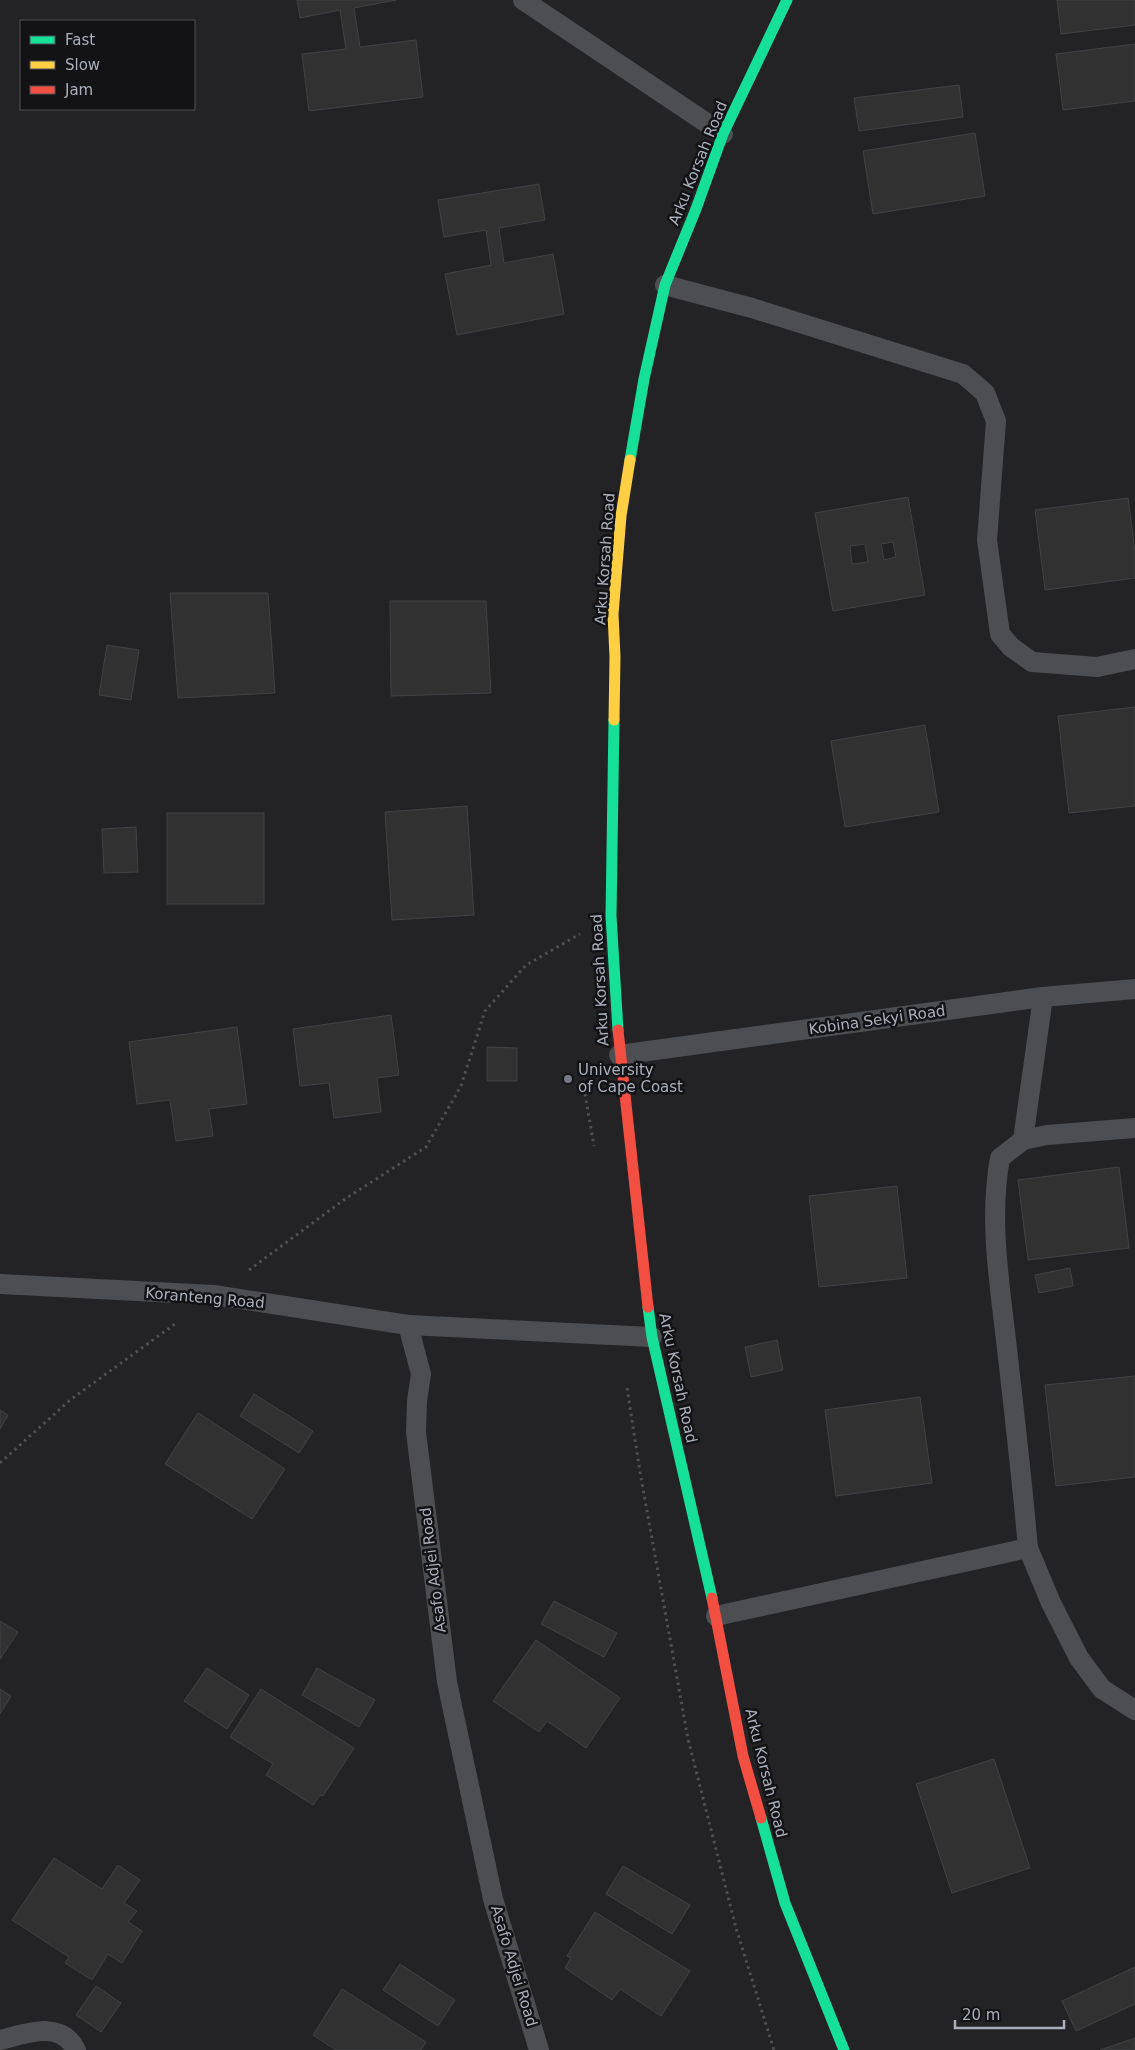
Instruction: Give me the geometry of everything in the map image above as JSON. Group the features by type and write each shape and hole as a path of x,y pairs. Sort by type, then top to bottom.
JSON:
{"street":[{"name":"Arku Korsah Road","path":"787,0 723,134 696,209 665,285 644,379 621,516 613,614 616,657 611,916 619,1055 652,1337 716,1616 743,1756 785,1903 844,2050"}],"lane":[{"path":"523,0 723,134"},
{"path":"665,285 752,308 963,374 986,393 996,421 987,540 1000,634 1011,648 1032,662 1097,667 1135,659"},
{"name":"Kobina Sekyi Road","path":"619,1055 1043,997 1135,989"},
{"path":"1023,1140 1043,997"},
{"path":"1135,1128 1047,1135 1023,1140 1000,1158 996,1181 996,1243 1022,1471 1028,1548 1051,1603 1079,1658 1102,1689 1135,1710"},
{"name":"Koranteng Road","path":"0,1284 214,1295 408,1325"},
{"path":"408,1325 652,1337"},
{"name":"Asafo Adjei Road","path":"408,1325 421,1374 417,1401 416,1432 447,1682 493,1899 539,2050"},
{"path":"716,1616 1028,1548"},
{"path":"0,2040 46,2029 62,2035 76,2050"}],"path":[{"path":"0,1463 70,1400 345,1199 426,1148 461,1086 485,1011 526,965 611,916"},
{"path":"585,1094 595,1153"},
{"path":"627,1383 640,1472 688,1739 736,1928 774,2050"}],"shaded area":[{"name":"University of Cape Coast","path":"0,0 1135,0 1135,2050 0,2050"}],"building":[{"path":"297,0 396,0 354,8 360,47 416,40 423,97 309,111 302,54 346,49 340,10 300,18"},
{"path":"1057,0 1135,0 1135,25 1061,34"},
{"path":"1135,44 1135,101 1063,110 1056,54"},
{"path":"959,85 963,117 859,131 854,98"},
{"path":"975,133 985,196 873,214 863,151"},
{"path":"539,184 545,220 499,228 504,263 553,254 564,314 457,335 445,274 491,265 486,230 444,237 438,200"},
{"path":"908,497 925,595 833,611 815,513","holes":["893,542 896,557 884,560 881,544","865,544 868,562 852,564 850,546"]},
{"path":"1128,498 1135,551 1135,578 1045,590 1035,510"},
{"path":"170,593 268,593 275,693 178,698"},
{"path":"390,601 486,601 491,693 391,696"},
{"path":"107,645 139,650 131,700 99,695"},
{"path":"1135,707 1135,806 1069,813 1058,716"},
{"path":"925,725 939,812 845,827 831,741"},
{"path":"467,806 474,915 392,920 385,812"},
{"path":"167,813 264,813 264,904 167,904"},
{"path":"136,827 138,872 104,873 102,829"},
{"path":"391,1015 399,1075 377,1078 381,1112 334,1118 329,1083 300,1086 293,1029"},
{"path":"237,1027 247,1104 209,1109 213,1136 176,1141 170,1100 137,1104 129,1042"},
{"path":"487,1047 517,1048 517,1081 487,1081"},
{"path":"1119,1167 1129,1248 1028,1260 1018,1180"},
{"path":"897,1186 907,1278 819,1287 809,1196"},
{"path":"1070,1268 1073,1286 1039,1293 1035,1275"},
{"path":"777,1340 783,1370 751,1377 745,1347"},
{"path":"1135,1376 1135,1477 1056,1486 1045,1385"},
{"path":"254,1394 313,1431 299,1453 240,1416"},
{"path":"920,1397 932,1483 836,1496 825,1410"},
{"path":"0,1410 8,1415 0,1429"},
{"path":"198,1413 285,1469 252,1519 165,1464"},
{"path":"554,1601 617,1633 604,1657 541,1624"},
{"path":"0,1621 18,1632 0,1659"},
{"path":"536,1640 620,1698 586,1748 547,1721 539,1732 493,1701"},
{"path":"207,1668 249,1695 227,1729 184,1701"},
{"path":"317,1668 375,1700 359,1727 302,1695"},
{"path":"0,1689 11,1696 0,1714"},
{"path":"261,1689 354,1748 323,1796 320,1795 313,1805 266,1775 273,1764 230,1737"},
{"path":"994,1759 1030,1868 952,1893 916,1784"},
{"path":"54,1858 102,1889 118,1865 140,1880 124,1903 137,1911 128,1922 142,1931 122,1963 108,1954 92,1980 65,1963 69,1957 12,1920"},
{"path":"623,1866 690,1905 672,1934 606,1894"},
{"path":"595,1912 690,1971 661,2016 620,1989 612,2000 565,1968 571,1958 567,1956"},
{"path":"400,1964 455,2000 438,2026 383,1990"},
{"path":"1135,1967 1135,2004 1076,2031 1062,2001"},
{"path":"96,1986 121,2003 101,2032 76,2015"},
{"path":"342,1989 426,2042 421,2050 336,2050 313,2035"},
{"path":"1135,2038 1135,2050 1100,2050"}],"traffic: fast":[{"path":"630,460 644,379 665,285 696,209 723,134 787,0"},
{"path":"614,720 611,916 618,1030"},
{"path":"648,1307 652,1337 712,1598"},
{"path":"761,1818 785,1903 844,2050"}],"traffic: slow":[{"path":"614,720 615,657 613,614 621,516 630,460"}],"traffic: jam":[{"path":"618,1030 648,1307"},
{"path":"712,1598 743,1756 761,1818"}],"place":[{"name":"University of Cape Coast","path":"568,1079"}]}
